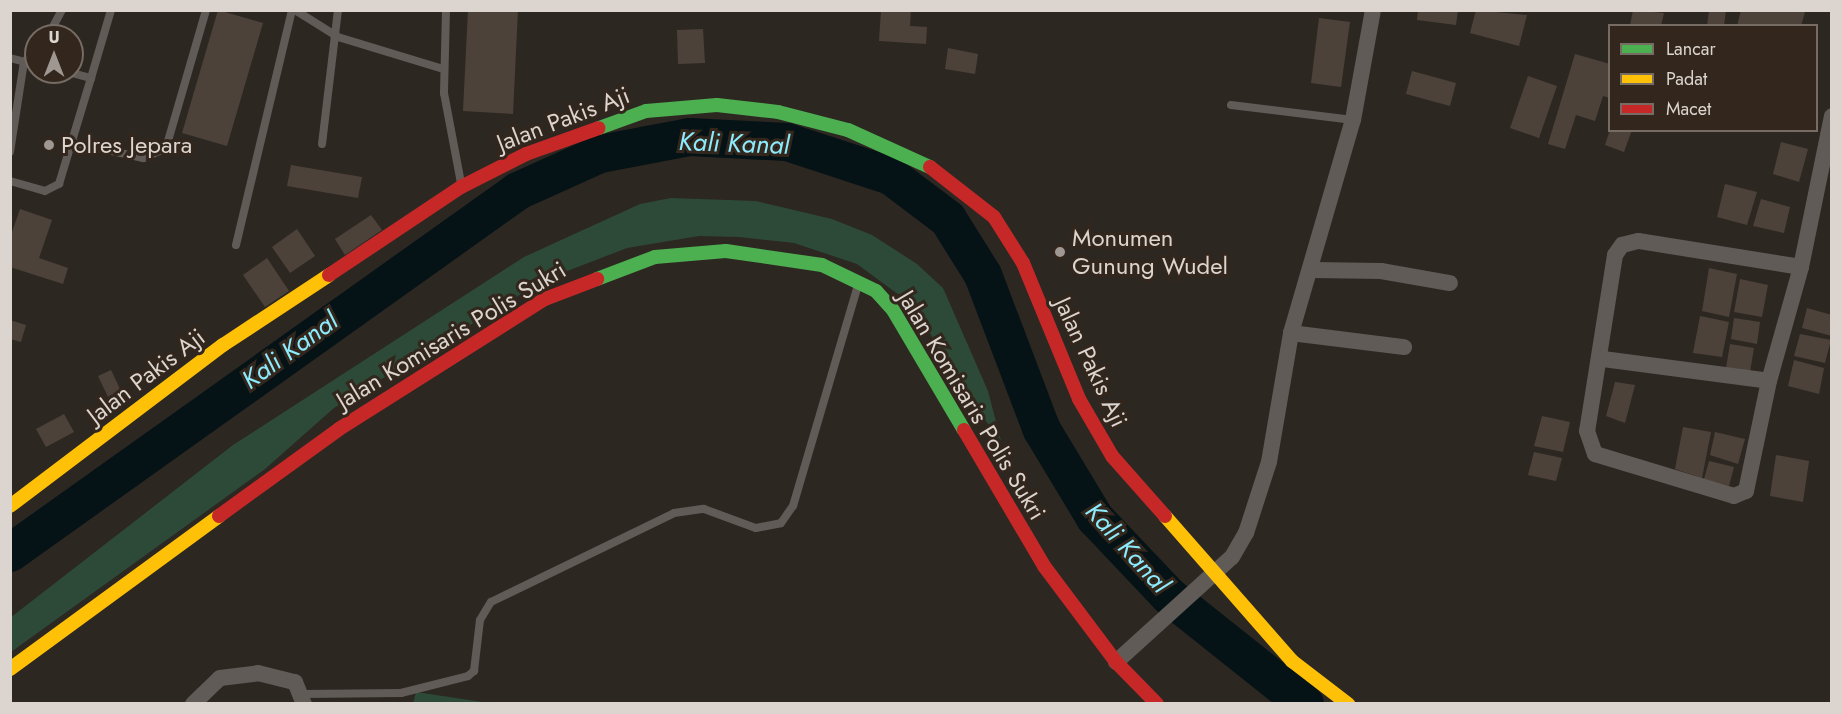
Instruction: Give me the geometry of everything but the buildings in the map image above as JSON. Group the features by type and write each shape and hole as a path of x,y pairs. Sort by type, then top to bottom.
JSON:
{"street":[{"path":"1116,662 1198,586 1217,572 1237,549 1257,506 1292,333 1314,270 1353,120 1373,10"},
{"name":"Jalan Pakis Aji","path":"10,506 224,345 461,187 585,130 646,111 698,106 808,120 848,130 927,165 975,198 1009,238 1079,399 1112,456 1217,572 1292,661 1348,704"},
{"path":"1801,267 1638,241 1622,245 1615,255 1603,359 1587,431 1595,454 1734,496 1746,491 1768,381 1801,267 1832,116"},
{"name":"Jalan Komisaris Polis Sukri","path":"10,669 339,429 546,299 587,279 655,257 726,251 822,265 859,279 893,310 1044,566 1116,662 1157,704"},
{"path":"1314,270 1382,271 1450,283"},
{"path":"1292,333 1404,347"},
{"path":"1603,359 1768,381"},
{"path":"193,704 206,687 234,674 295,682 303,699"}],"lane":[{"path":"54,24 62,10"},
{"path":"10,181 45,191 56,188 111,10"},
{"path":"72,141 143,158 166,148 206,10"},
{"path":"236,245 294,10 338,37 443,69"},
{"path":"322,144 338,37 338,10"},
{"path":"446,10 443,69 446,120 461,187"},
{"path":"10,58 24,62 10,152"},
{"path":"84,76 91,78"},
{"path":"1231,105 1353,120"},
{"path":"303,699 401,693 468,676 474,671 480,620 491,602 674,513 704,509 756,528 781,523 793,506 859,279"}],"green space":[{"path":"671,198 756,201 832,219 872,235 917,264 943,288 988,391 1001,441 951,375 918,309 857,264 794,243 739,237 699,236 627,248 544,280 334,408 265,469 11,652 10,618 233,445 524,257 640,204"},
{"path":"416,692 489,703 413,704"}],"waterway":[{"name":"Kali Kanal","path":"10,553 518,191 600,154 690,137 787,142 891,176 948,219 983,275 1042,430 1095,518 1169,596 1305,704"}],"traffic: fast":[{"path":"599,128 646,111 717,105 778,112 848,130 930,167"},
{"path":"597,279 655,257 726,251 822,265 876,291 893,310 964,430"}],"traffic: slow":[{"path":"10,506 223,345 329,275"},
{"path":"10,669 219,516"},
{"path":"1165,516 1292,661 1348,704"}],"traffic: jam":[{"path":"329,275 461,187 526,154 599,128"},
{"path":"930,167 994,217 1023,263 1079,399 1112,456 1165,516"},
{"path":"219,516 339,429 545,299 597,279"},
{"path":"964,430 1044,566 1116,662 1157,704"}],"place":[{"name":"Polres Jepara","path":"49,145"},
{"name":"Monumen Gunung Wudel","path":"1060,252"}]}
